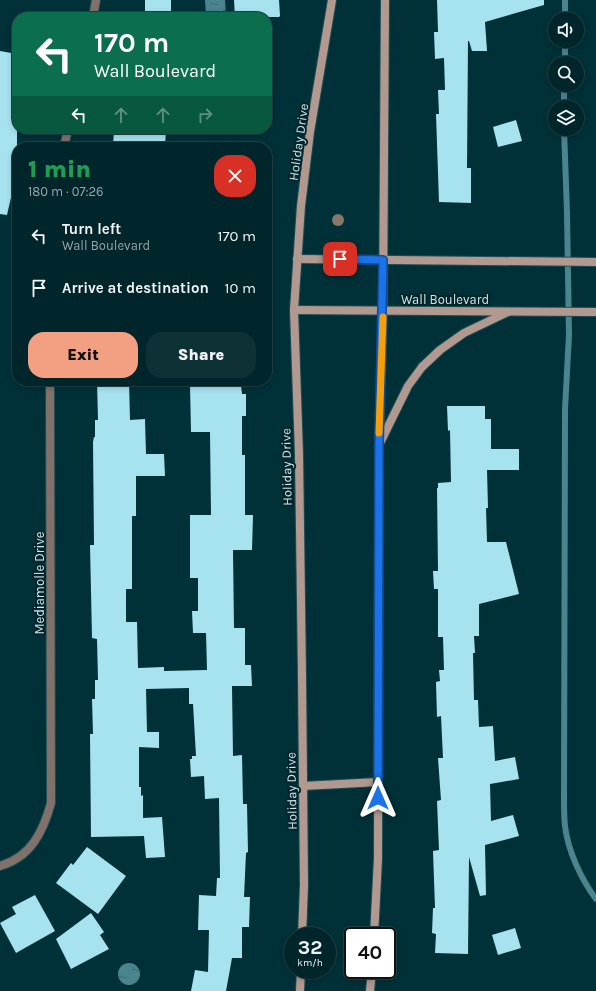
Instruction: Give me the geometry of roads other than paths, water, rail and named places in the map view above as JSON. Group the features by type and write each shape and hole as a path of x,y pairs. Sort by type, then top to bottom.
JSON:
{"street":[{"path":"94,12 96,0"},
{"name":"Holiday Drive","path":"302,927 304,885 299,454 294,310 301,206 310,132 332,0"},
{"path":"374,927 378,859 379,446 383,311 385,0"},
{"path":"297,259 596,262"},
{"name":"Wall Boulevard","path":"294,310 596,312"},
{"path":"379,446 408,386 422,367 440,350 464,333 510,311"},
{"name":"Mediamolle Drive","path":"0,866 10,864 32,846 41,834 51,803 50,386"},
{"path":"303,786 378,782"},
{"path":"300,991 301,979"},
{"path":"370,991 371,979"}],"water":[{"path":"205,0 225,0 226,12 206,12"},
{"path":"129,963 137,966 140,974 137,982 129,985 121,982 118,974 121,966"}],"waterway":[{"path":"565,0 565,12"},
{"path":"565,48 565,56"},
{"path":"564,92 564,100"},
{"path":"564,136 569,335 565,409 564,816 572,855 580,874 596,899"}]}
